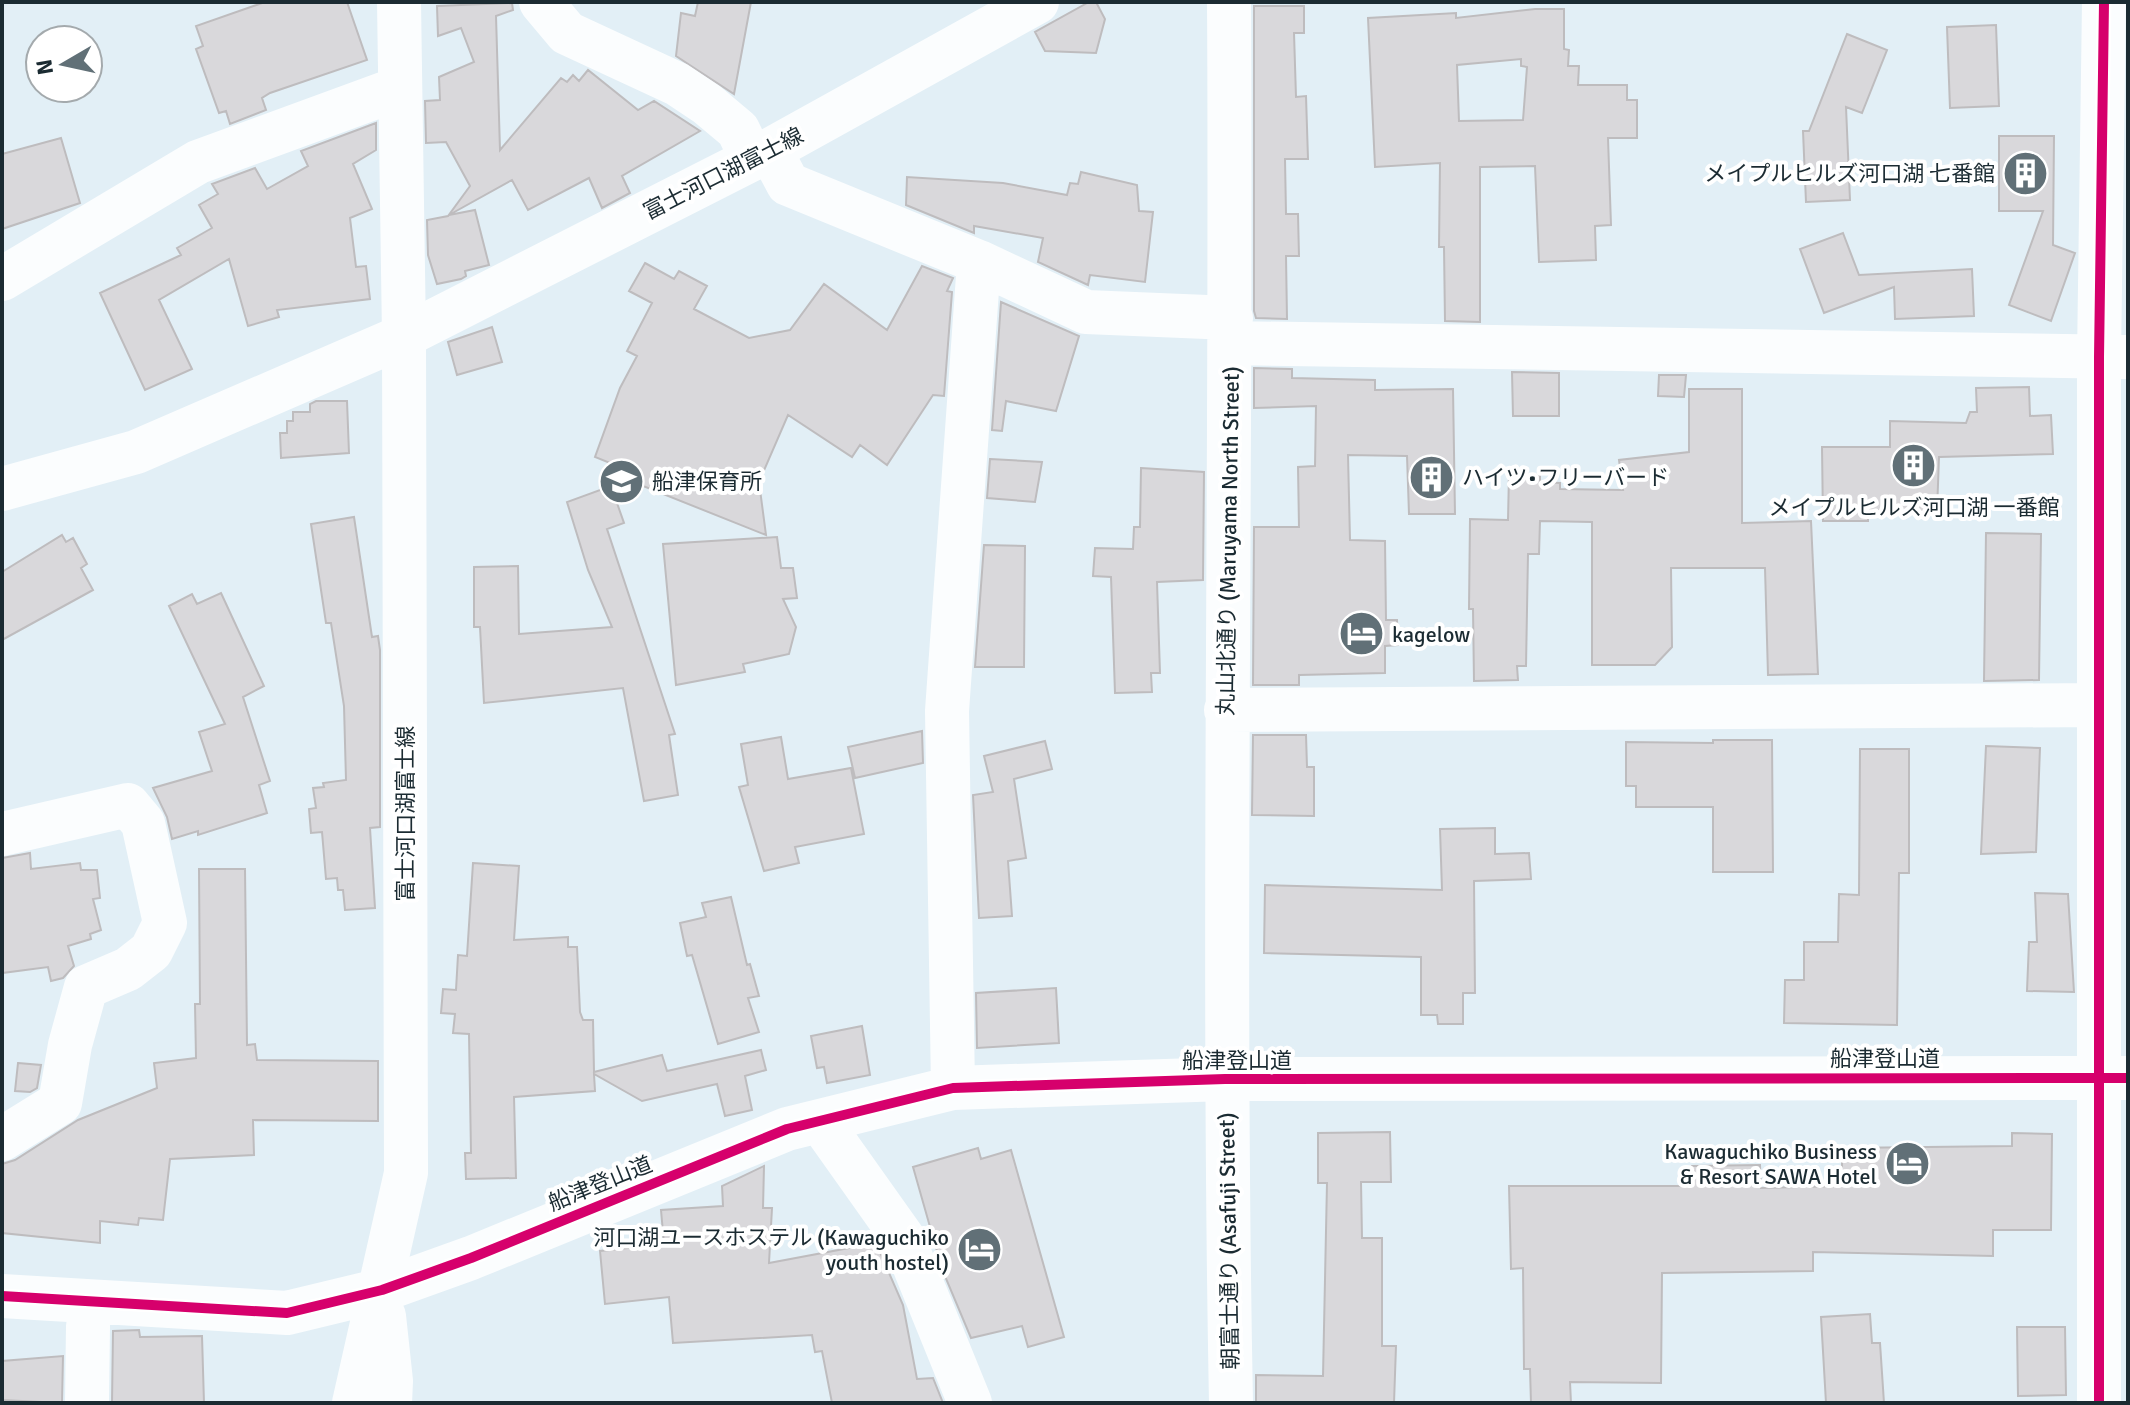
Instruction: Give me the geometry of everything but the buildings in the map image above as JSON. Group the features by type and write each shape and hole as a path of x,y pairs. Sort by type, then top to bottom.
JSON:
{"street":[{"path":"399,2 404,336"},
{"path":"541,2 567,33 677,84 707,104 738,130 788,184 979,262 1086,312 1231,330 2114,357"},
{"name":"富士河口湖富士線","path":"2,489 136,452 404,336 761,154 1037,2"},
{"name":"丸山北通り (Maruyama North Street)","path":"1225,1079 1231,330 1229,2"},
{"path":"2099,1403 2113,1078 2099,705 2114,357 2104,2"},
{"path":"2,279 198,162 400,88"},
{"path":"953,1088 947,711 979,262"},
{"name":"富士河口湖富士線","path":"354,1403 406,1173 404,336"},
{"path":"1226,710 2099,705"},
{"path":"2,834 128,805 143,823 165,923 151,951 128,969 86,987 70,1045 60,1103 2,1139"},
{"name":"船津登山道","path":"2,1296 287,1313 382,1290 471,1258 787,1129 953,1088 1225,1079 2113,1078"},
{"name":"朝富士通り (Asafuji Street)","path":"1225,1079 1231,1403"},
{"path":"820,1121 903,1238 970,1403"},
{"name":"富士河口湖富士線","path":"382,1290 391,1381 390,1403"},
{"path":"87,1403 88,1326"}],"cycle path":[{"path":"2099,1403 2099,357 2104,2"},
{"path":"2,1296 287,1313 382,1290 471,1258 787,1129 953,1088 1225,1079 2128,1078"}],"place":[{"name":"メイプルヒルズ河口湖 七番館","path":"2026,173"},
{"name":"メイプルヒルズ河口湖 一番館","path":"1914,466"},
{"name":"ハイツ•フリーバード","path":"1431,477"},
{"name":"船津保育所","path":"621,481"},
{"name":"kagelow","path":"1361,634"},
{"name":"Kawaguchiko Business & Resort SAWA Hotel","path":"1908,1164"},
{"name":"河口湖ユースホステル (Kawaguchiko youth hostel)","path":"980,1250"}]}
